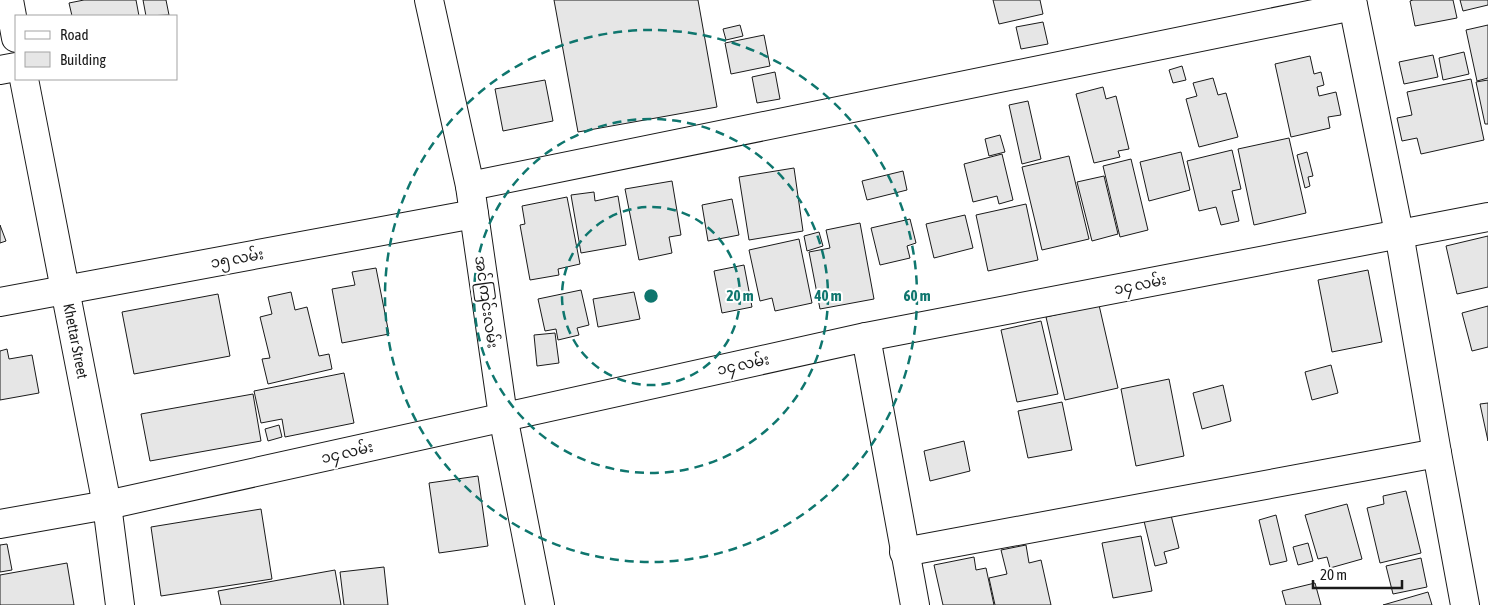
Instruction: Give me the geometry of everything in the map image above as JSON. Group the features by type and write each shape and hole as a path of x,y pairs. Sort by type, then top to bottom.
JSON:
{"street":[{"path":"9,0 15,33"},
{"name":"အင်ကြင်းလမ်း","path":"429,0 470,186 503,416 540,605"},
{"path":"470,186 1352,3 1398,233 1465,605"},
{"path":"0,70 15,67"},
{"name":"Khettar Street","path":"24,80 107,505 120,605"},
{"name":"၁၅ လမ်း","path":"0,302 474,214"},
{"name":"၁၄ လမ်း","path":"0,524 107,505 866,337 1488,217"},
{"path":"866,337 915,605"},
{"path":"904,552 1437,453"}],"building":[{"path":"84,0 136,0 139,15 72,15 69,3"},
{"path":"143,0 166,0 169,15 146,15"},
{"path":"554,0 698,0 717,107 578,132"},
{"path":"993,0 1040,0 1043,14 999,24"},
{"path":"1453,0 1457,18 1415,26 1410,1"},
{"path":"1460,0 1488,0 1488,5 1463,11"},
{"path":"1043,22 1048,44 1021,49 1016,27"},
{"path":"740,25 743,36 726,40 723,29"},
{"path":"1488,25 1488,78 1477,81 1466,30"},
{"path":"764,35 770,66 731,74 725,43"},
{"path":"1464,52 1469,74 1443,80 1439,58"},
{"path":"1433,55 1438,77 1404,84 1399,62"},
{"path":"1310,56 1314,74 1321,72 1324,85 1317,87 1319,96 1336,92 1341,115 1328,117 1330,128 1291,137 1275,64"},
{"path":"1182,66 1186,80 1173,83 1169,70"},
{"path":"775,72 780,99 757,103 752,77"},
{"path":"1213,78 1218,95 1226,93 1238,137 1199,147 1186,99 1197,96 1193,83"},
{"path":"1471,79 1484,140 1421,154 1417,138 1402,141 1397,118 1412,115 1407,92"},
{"path":"545,80 553,121 503,131 495,89"},
{"path":"1488,80 1488,124 1485,124 1476,82"},
{"path":"1103,87 1106,99 1116,96 1129,149 1118,151 1120,157 1094,163 1076,94"},
{"path":"1028,101 1041,159 1022,164 1009,105"},
{"path":"1000,135 1005,152 989,156 985,139"},
{"path":"1289,138 1306,213 1254,225 1238,149"},
{"path":"1232,150 1241,189 1232,191 1239,221 1221,225 1216,207 1199,211 1187,161"},
{"path":"1181,152 1190,190 1149,201 1140,162"},
{"path":"1307,152 1313,176 1308,177 1310,186 1305,188 1297,155"},
{"path":"1002,154 1013,200 999,204 997,196 973,202 964,164"},
{"path":"1069,156 1089,239 1042,250 1022,167"},
{"path":"1131,159 1148,230 1120,237 1103,166"},
{"path":"794,168 803,231 749,240 739,177"},
{"path":"903,171 907,190 867,200 862,181"},
{"path":"1104,176 1118,234 1092,241 1077,182"},
{"path":"672,181 681,235 669,237 672,253 639,260 625,189"},
{"path":"594,192 595,201 618,196 626,245 581,253 571,195"},
{"path":"567,197 580,264 558,269 559,275 530,280 520,225 525,224 522,206"},
{"path":"732,199 739,235 708,241 702,205"},
{"path":"1026,204 1038,260 988,271 976,215"},
{"path":"965,215 973,248 934,258 926,224"},
{"path":"910,219 916,243 907,246 910,258 880,265 871,228"},
{"path":"860,223 874,299 820,309 809,252 830,248 826,230"},
{"path":"0,225 6,241 0,243"},
{"path":"819,232 823,246 807,251 804,236"},
{"path":"1488,236 1488,287 1457,294 1446,246"},
{"path":"799,239 812,303 775,311 772,298 760,301 749,250"},
{"path":"744,265 752,307 722,313 714,271"},
{"path":"376,268 389,334 342,343 332,289 355,285 352,272"},
{"path":"1368,270 1382,342 1332,352 1318,280"},
{"path":"581,290 589,325 577,328 579,335 558,340 556,329 545,331 538,299"},
{"path":"291,292 295,310 307,307 319,356 329,354 332,369 268,384 262,359 270,358 260,317 272,314 268,297"},
{"path":"634,292 640,319 598,327 593,299"},
{"path":"218,294 230,356 134,374 122,312"},
{"path":"1099,305 1118,388 1065,400 1046,317"},
{"path":"1488,306 1488,347 1472,351 1462,313"},
{"path":"1041,321 1058,394 1017,402 1001,330"},
{"path":"555,333 559,363 537,366 534,335"},
{"path":"7,349 9,359 32,355 39,393 0,400 0,351"},
{"path":"1331,365 1338,393 1312,400 1305,372"},
{"path":"344,373 354,423 285,437 282,419 261,423 254,391"},
{"path":"1169,379 1184,456 1136,466 1121,389"},
{"path":"1223,385 1231,421 1202,429 1193,393"},
{"path":"253,394 261,441 150,461 141,414"},
{"path":"1062,402 1072,450 1028,458 1018,411"},
{"path":"1488,403 1488,441 1480,404"},
{"path":"279,425 282,437 268,441 265,429"},
{"path":"964,441 970,471 930,481 924,451"},
{"path":"478,476 488,546 439,553 429,483"},
{"path":"1406,491 1421,553 1380,563 1367,508 1384,504 1383,496"},
{"path":"1347,504 1362,559 1330,568 1327,557 1318,559 1305,515"},
{"path":"261,509 272,579 161,596 151,527"},
{"path":"1171,515 1179,548 1164,552 1167,563 1155,566 1144,521"},
{"path":"1276,515 1287,561 1270,565 1259,520"},
{"path":"1141,536 1152,591 1113,598 1102,543"},
{"path":"1308,543 1313,561 1298,565 1293,547"},
{"path":"7,544 12,570 0,572 0,545"},
{"path":"1026,545 1029,563 1041,560 1051,605 995,605 989,578 1007,574 1001,550"},
{"path":"974,557 976,570 986,568 994,605 943,605 934,565"},
{"path":"1421,558 1427,587 1393,594 1386,566"},
{"path":"67,563 74,605 0,605 0,575"},
{"path":"384,567 388,605 344,605 340,572"},
{"path":"335,570 341,605 221,605 218,591"},
{"path":"1315,583 1321,605 1286,605 1282,591"},
{"path":"1428,592 1432,605 1383,605"}]}
